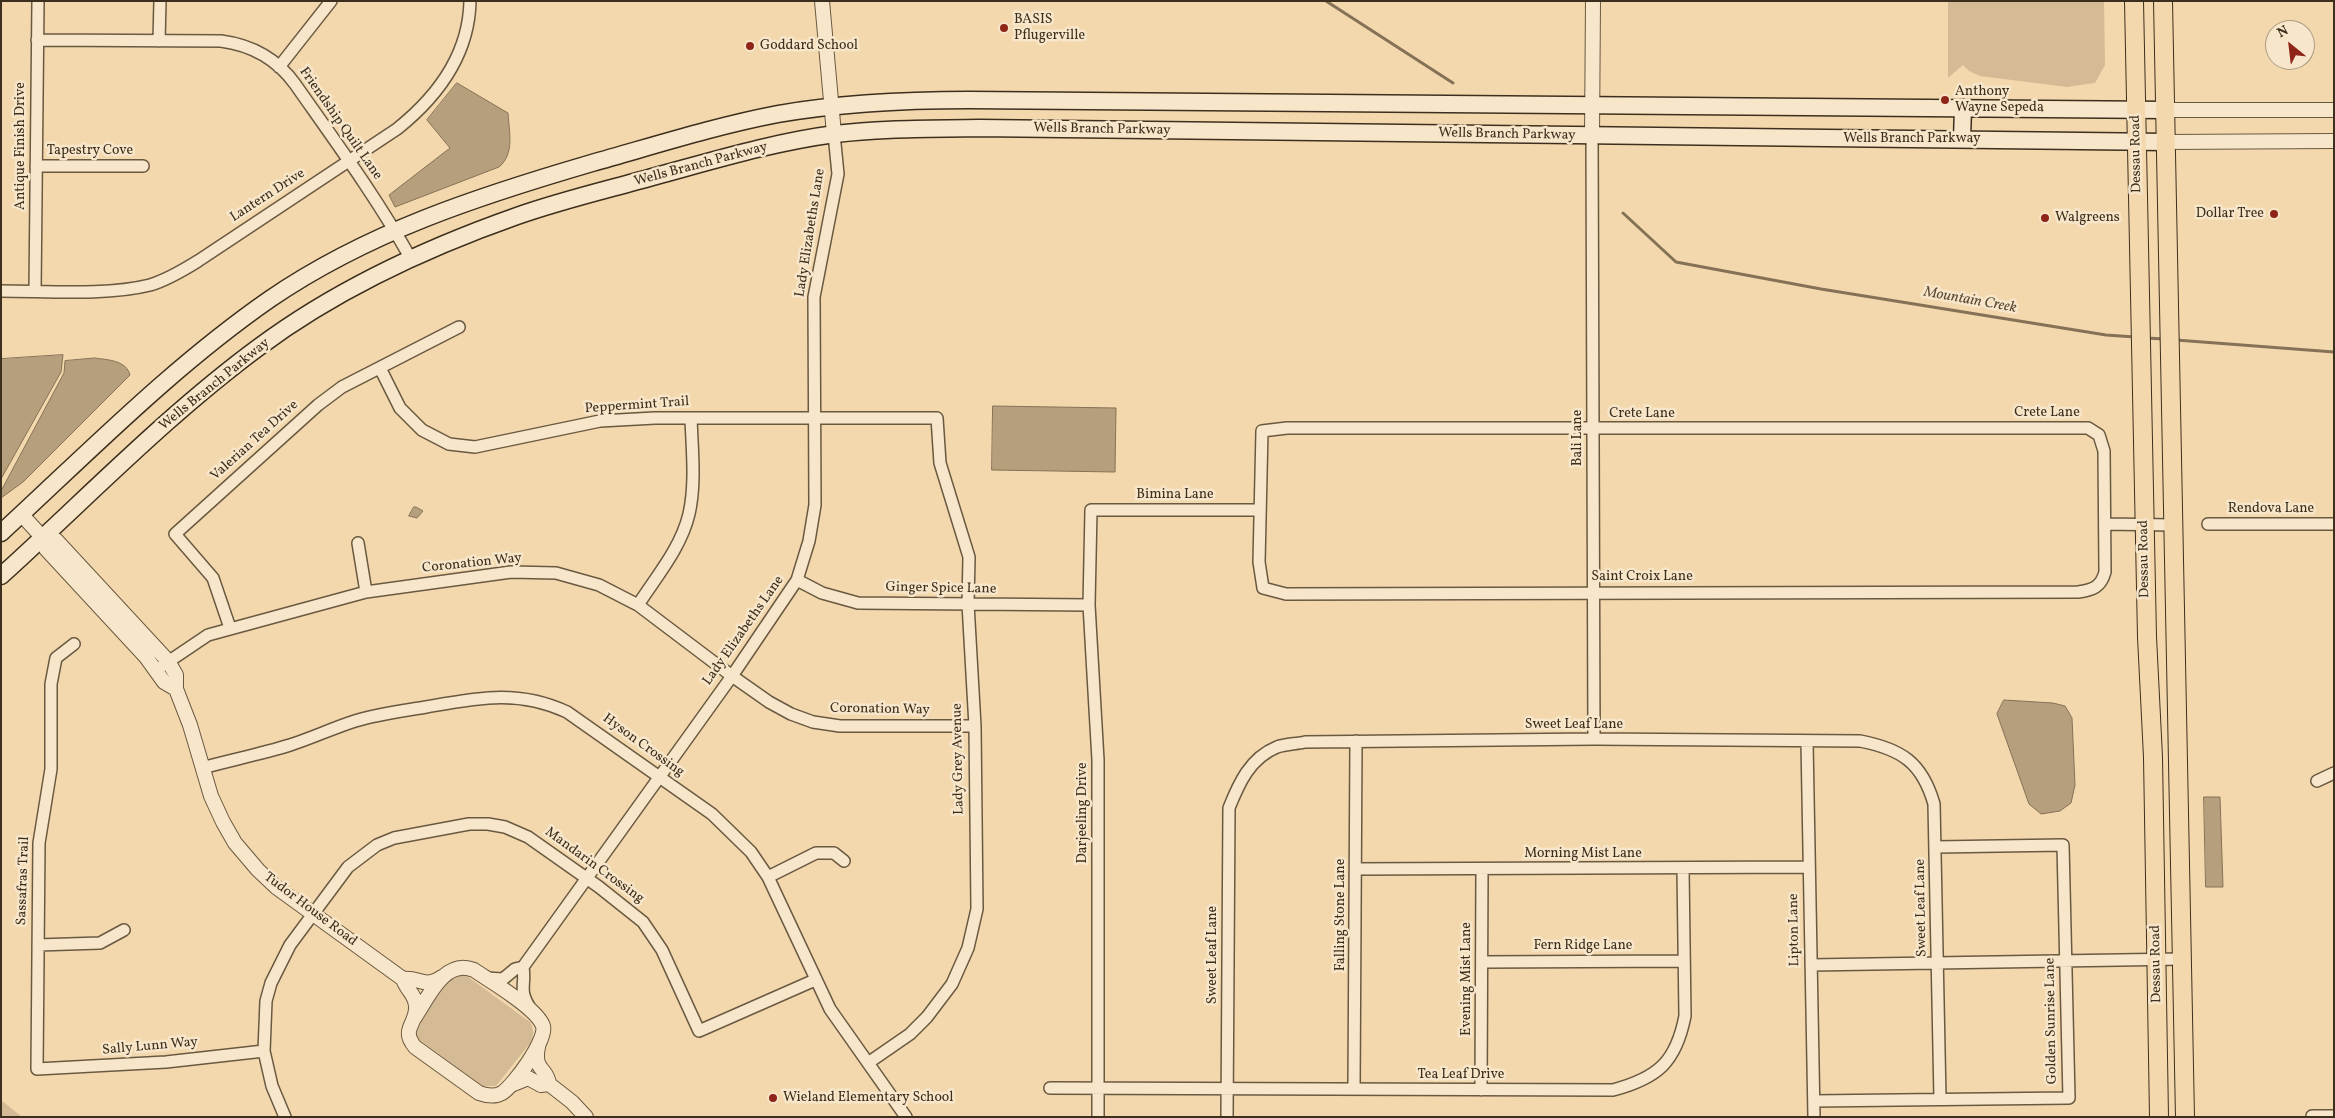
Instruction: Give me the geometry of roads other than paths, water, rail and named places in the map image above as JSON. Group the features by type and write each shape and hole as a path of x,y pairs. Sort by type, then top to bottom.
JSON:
{"main road":[{"name":"Dessau Road","path":"2134,1 2145,525 2158,961 2159,1117"},
{"name":"Dessau Road","path":"2163,1 2185,1117"},
{"path":"1,533 181,368 231,327 326,265 395,230 498,190 732,124 832,106 894,100 2165,110"},
{"path":"1962,108 1962,139"},
{"name":"Wells Branch Parkway","path":"1,576 177,415 260,346 316,308 362,282 411,259 528,212 756,149 834,134 909,129 979,128 1592,136 2137,140 2166,142"}],"street":[{"name":"Antique Finish Drive","path":"36,291 38,1"},
{"path":"159,41 160,1"},
{"path":"279,67 331,1"},
{"name":"Lantern Drive","path":"1,291 118,290 150,285 174,276 397,129 419,112 434,96 454,64 463,43 470,14 470,1"},
{"path":"822,1 834,134"},
{"path":"1592,136 1594,1"},
{"name":"Friendship Quilt Lane","path":"37,40 221,41 236,43 260,53 288,74 395,230 411,259"},
{"path":"2165,110 2334,110"},
{"name":"Lady Elizabeths Lane","path":"486,978 503,979 515,968 523,967 658,776 732,676 797,580 809,541 815,505 814,297 838,174 834,134"},
{"name":"Bali Lane","path":"1592,136 1594,739"},
{"name":"Wells Branch Parkway","path":"2166,142 2334,141"},
{"name":"Tapestry Cove","path":"36,166 143,166"},
{"name":"Valerian Tea Drive","path":"230,628 212,578 175,534 318,405 342,387 459,326"},
{"name":"Peppermint Trail","path":"380,368 400,408 422,430 449,444 475,447 600,421 691,418 937,418"},
{"path":"638,605 676,547 689,516 693,484 691,418"},
{"name":"Lady Grey Avenue","path":"868,1063 910,1034 927,1017 952,984 968,948 976,909 974,726 968,604 969,556 940,463 937,418"},
{"name":"Crete Lane","path":"1259,510 1262,431 1287,428 2088,428 2099,435 2104,451 2106,524"},
{"name":"Bimina Lane","path":"1091,510 1259,510"},
{"name":"Darjeeling Drive","path":"1091,510 1089,605 1098,760 1098,1117"},
{"name":"Saint Croix Lane","path":"1259,510 1259,562 1263,588 1286,594 2078,592 2091,590 2099,586 2106,572 2106,524"},
{"name":"Tudor House Road","path":"22,515 43,538 46,549 156,670 164,682 176,689"},
{"path":"2106,524 2172,525"},
{"name":"Rendova Lane","path":"2208,524 2334,524"},
{"name":"Tudor House Road","path":"43,538 56,540 168,661 176,675 176,689 190,725 211,796 235,843 270,881 403,979 405,986 412,992 416,1000 415,1017"},
{"path":"358,542 366,592"},
{"name":"Coronation Way","path":"156,670 208,634 366,592 511,572 556,574 599,585 638,605 732,676 790,714 813,722 840,726 974,726"},
{"name":"Ginger Spice Lane","path":"797,580 822,593 858,603 1089,605"},
{"name":"Sassafras Trail","path":"37,1068 39,843 51,769 51,684 56,658 74,644"},
{"name":"Hyson Crossing","path":"202,768 290,745 376,715 482,698 506,696 529,698 550,704 567,712 712,814 750,852 768,877 830,1009 906,1117"},
{"name":"Sweet Leaf Lane","path":"1227,1117 1229,808 1241,778 1260,757 1278,747 1305,742 1594,739 1869,743 1887,746 1909,760 1918,770 1934,804 1940,1099"},
{"name":"Falling Stone Lane","path":"1354,1089 1356,741"},
{"name":"Lipton Lane","path":"1807,742 1814,1117"},
{"path":"2317,781 2334,774"},
{"name":"Mandarin Crossing","path":"285,1117 272,1086 264,1051 266,1001 272,983 290,946 348,868 376,845 394,838 469,824 488,824 521,833 632,911 654,935 699,1031 815,980"},
{"name":"Golden Sunrise Lane","path":"1814,1101 2069,1098 2064,845 1936,847"},
{"path":"768,877 816,853 834,853 844,861"},
{"name":"Morning Mist Lane","path":"1356,869 1809,867"},
{"name":"Evening Mist Lane","path":"1481,1090 1482,869"},
{"name":"Tea Leaf Drive","path":"1050,1088 1614,1090 1633,1085 1652,1076 1668,1060 1680,1040 1685,1016 1684,869"},
{"path":"38,945 100,943 124,930"},
{"path":"1811,966 2158,961 2181,959"},
{"name":"Fern Ridge Lane","path":"1482,962 1684,961"},
{"name":"Tudor House Road","path":"538,1047 509,1086 500,1094 486,1096 415,1047 410,1040 410,1025 450,969 466,967 486,978 531,1011 543,1027 536,1057 538,1066 548,1076 549,1084 572,1102 586,1117"},
{"path":"523,967 522,993 531,1011"},
{"name":"Tudor House Road","path":"403,979 412,978 418,982 426,983 436,982 444,976"},
{"name":"Sally Lunn Way","path":"37,1068 166,1062 264,1051"},
{"name":"Tudor House Road","path":"509,1086 528,1078 541,1085 549,1084"},
{"path":"2312,1116 2334,1116"}],"waterway":[{"name":"Mountain Creek","path":"1326,1 1453,83"},
{"name":"Mountain Creek","path":"1623,213 1676,262 1821,289 2106,335 2135,337"},
{"name":"Mountain Creek","path":"2146,338 2164,339"},
{"name":"Mountain Creek","path":"2176,340 2334,352"}],"place":[{"name":"BASIS Pflugerville","path":"1004,28"},
{"name":"Goddard School","path":"750,46"},
{"name":"Anthony Wayne Sepeda","path":"1945,100"},
{"name":"Dollar Tree","path":"2274,214"},
{"name":"Walgreens","path":"2045,218"},
{"name":"Wieland Elementary School","path":"773,1098"}]}
